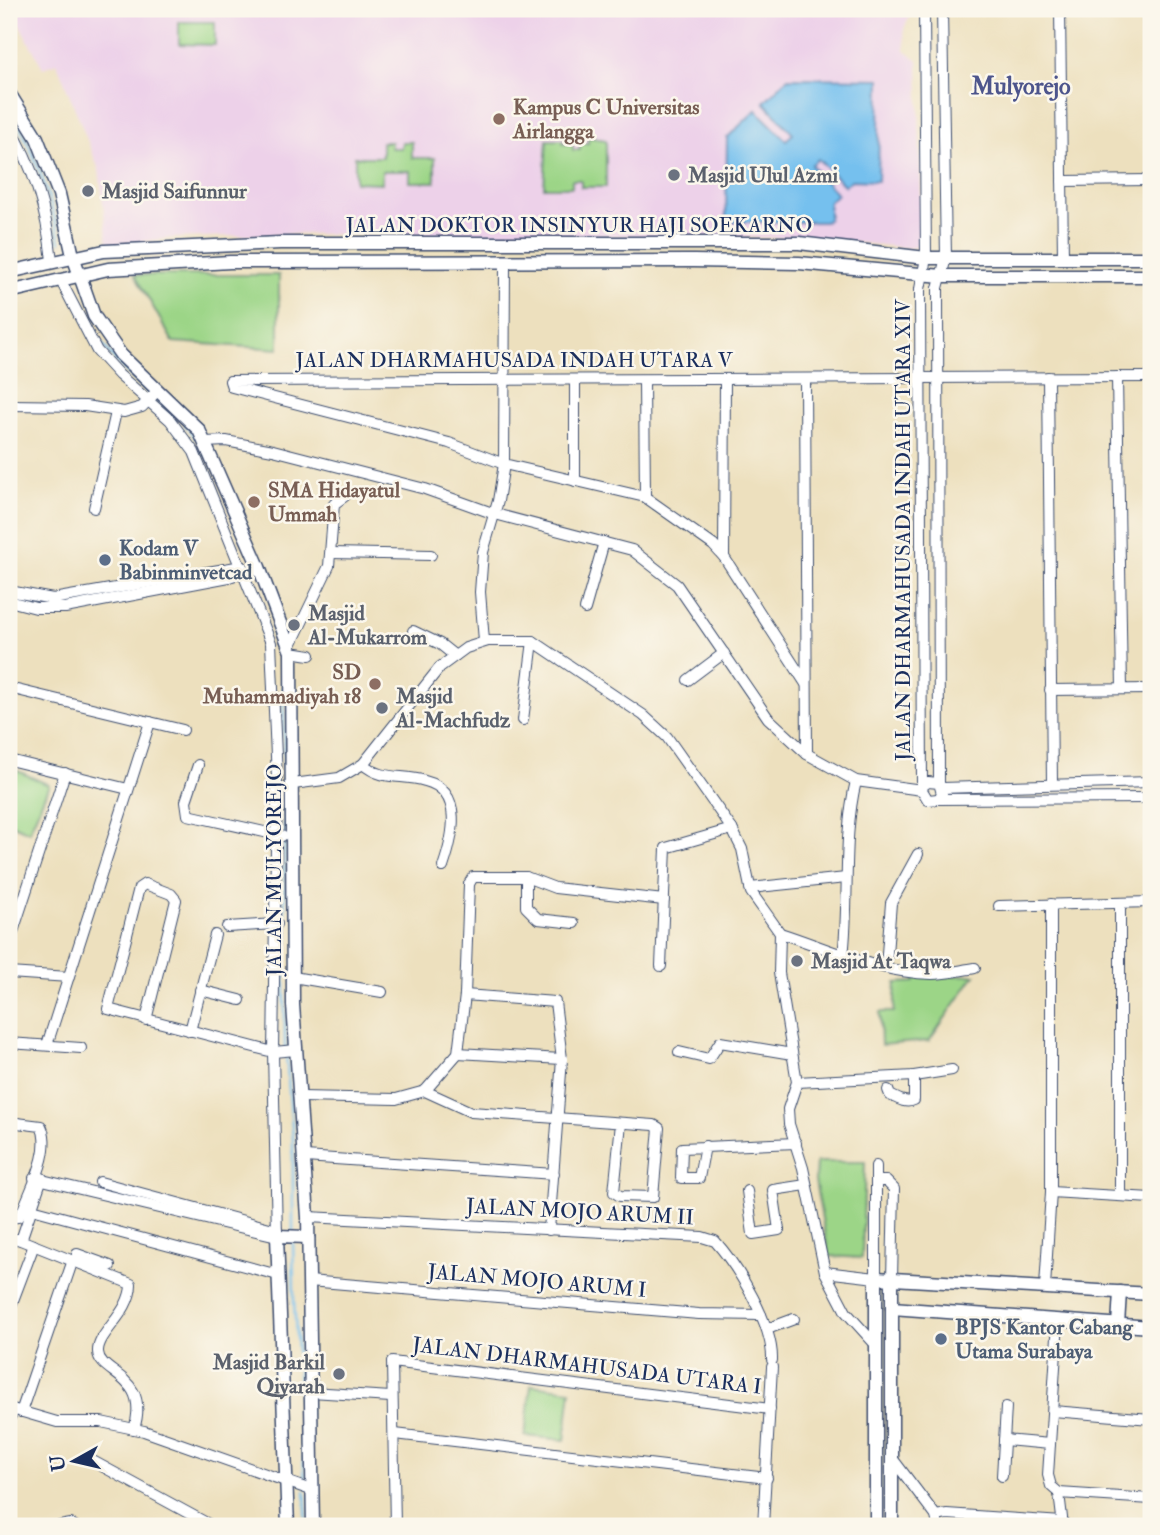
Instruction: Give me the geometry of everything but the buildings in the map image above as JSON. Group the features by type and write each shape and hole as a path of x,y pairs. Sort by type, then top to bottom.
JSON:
{"main road":[{"name":"JALAN MULYOREJO","path":"9,93 19,129 59,194 56,223 70,278 88,301 120,364 153,395 198,430 205,442 249,567 290,649 283,710 286,780 283,928 293,977 293,1051 305,1097 308,1217 288,1235 309,1281 309,1490 313,1526"},
{"name":"JALAN DOKTOR INSINYUR HAJI SOEKARNO","path":"9,272 103,251 206,244 694,242 832,245 946,258 1151,258"},
{"name":"JALAN DOKTOR INSINYUR HAJI SOEKARNO","path":"9,292 108,269 230,262 799,263 942,276 1151,276"},
{"path":"88,301 95,283 108,269"},
{"path":"288,1235 278,1275 288,1526"},
{"path":"876,1526 876,1278 1151,1294"},
{"path":"892,1279 892,1526"},
{"path":"1118,1325 1121,1292"},
{"path":"892,1308 1151,1327"}],"street":[{"name":"JALAN DHARMAHUSADA INDAH UTARA XIV","path":"205,442 226,441 273,450 425,489 495,514 604,542 641,555 677,585 768,718 807,754 856,780 923,788 920,379 923,275 926,257 924,9"},
{"name":"JALAN DHARMAHUSADA INDAH UTARA XIV","path":"940,790 938,288 946,258 942,9"},
{"path":"1060,9 1063,258"},
{"path":"1151,9 1151,32"},
{"path":"19,129 29,161 56,223 63,258"},
{"path":"1062,181 1151,180"},
{"path":"484,641 481,570 486,537 495,514 504,464 505,261"},
{"path":"70,278 97,351 120,364"},
{"path":"1048,377 1052,783"},
{"path":"1117,377 1122,689"},
{"name":"JALAN DHARMAHUSADA INDAH UTARA V","path":"504,464 449,443 232,387 229,383 232,380 575,381 1151,377"},
{"path":"724,557 725,379"},
{"path":"805,379 807,754"},
{"path":"644,380 645,497"},
{"path":"575,381 575,481"},
{"path":"9,405 86,406 116,412 135,411 153,395 194,452 249,567 271,643 283,710"},
{"path":"94,508 116,412"},
{"path":"504,464 645,497 713,545 724,557 806,684"},
{"path":"310,655 290,649 330,566 334,503 345,496"},
{"path":"585,609 604,542"},
{"path":"332,553 431,555"},
{"path":"9,591 53,599 249,567"},
{"path":"9,601 49,609 127,598 249,567"},
{"path":"125,587 127,598"},
{"path":"413,631 440,644 456,656"},
{"path":"286,780 339,778 363,764 390,726 440,667 476,642 484,641 533,641 643,715 667,737 732,829 742,849 750,888 780,933 779,974 797,1082 788,1117 806,1185 824,1272 846,1312 875,1344"},
{"path":"523,719 533,641"},
{"path":"688,680 724,653"},
{"path":"9,688 183,730"},
{"path":"1050,690 1151,689"},
{"path":"47,1045 150,722"},
{"path":"9,760 128,789"},
{"path":"363,764 383,776 425,780 446,794 453,807 454,822 443,867"},
{"path":"198,765 186,801 188,815 285,836"},
{"path":"9,944 65,773"},
{"path":"843,956 848,838 856,780"},
{"path":"940,790 934,781 923,788 928,800 940,790 1052,783 1151,782"},
{"path":"940,790 1151,798"},
{"path":"661,966 666,848 732,829"},
{"path":"886,967 891,903 918,854"},
{"path":"305,1097 396,1099 425,1091 458,1052 465,995 469,884 473,877 526,877 555,888 664,900"},
{"path":"526,877 526,907 538,919 574,923"},
{"path":"750,888 846,878"},
{"path":"146,1020 176,900 171,894 145,884 139,888 108,1008 146,1020 275,1052 293,1051"},
{"path":"999,906 1151,902"},
{"path":"1120,903 1120,1196"},
{"path":"1045,1287 1051,1192 1051,904"},
{"path":"227,927 283,928 275,1052 288,1235"},
{"path":"780,933 843,956 886,967 934,974 975,968"},
{"path":"190,1031 215,935"},
{"path":"9,972 69,977"},
{"path":"293,977 382,992"},
{"path":"200,990 240,1000"},
{"path":"465,995 555,1002 562,1059 549,1230"},
{"path":"9,1042 81,1048"},
{"path":"679,1052 709,1059 720,1042 792,1054"},
{"path":"458,1052 562,1059"},
{"path":"797,1082 914,1076 952,1070"},
{"path":"888,1090 890,1095 907,1102 914,1100 914,1076"},
{"path":"425,1091 471,1112 559,1116 621,1122 659,1128 653,1197 620,1196 613,1187 621,1122"},
{"path":"9,1122 41,1126 44,1139 32,1209 22,1238"},
{"path":"705,1146 796,1143"},
{"path":"306,1157 554,1174"},
{"path":"824,1272 876,1278 876,1166"},
{"path":"39,1177 288,1235"},
{"path":"9,1218 21,1215 39,1177"},
{"path":"876,1181 886,1181 894,1189 892,1279"},
{"path":"100,1182 288,1235"},
{"path":"747,1191 753,1234 779,1230 773,1190 806,1185"},
{"path":"1051,1192 1151,1198"},
{"path":"32,1209 278,1275"},
{"name":"JALAN MOJO ARUM II","path":"308,1217 715,1241 761,1315 773,1343 763,1526"},
{"path":"22,1238 131,1284 125,1308 102,1338 98,1352 101,1360 124,1377 133,1389 137,1400 134,1429"},
{"path":"9,1240 22,1238 110,1266"},
{"path":"9,1311 34,1245"},
{"path":"73,1260 13,1412 57,1422 101,1422 134,1429 309,1490"},
{"name":"JALAN MOJO ARUM I","path":"309,1281 699,1314 761,1315"},
{"path":"767,1329 794,1319"},
{"path":"892,1457 937,1521 1063,1524 1059,1493 1048,1481 1058,1321"},
{"name":"JALAN DHARMAHUSADA UTARA I","path":"395,1526 397,1484 391,1397 392,1362 770,1409"},
{"path":"311,1392 391,1397"},
{"path":"1002,1476 1006,1406"},
{"path":"1052,1412 1151,1419"},
{"path":"395,1434 766,1478"},
{"path":"1004,1440 1051,1444"},
{"path":"89,1459 212,1526"},
{"path":"1059,1493 1151,1499"},
{"path":"60,1526 75,1526"}],"shaded area":[{"name":"Kampus C Universitas Airlangga","path":"11,9 914,9 904,28 905,50 918,60 922,240 916,247 908,248 813,238 301,234 174,238 108,245 99,170 57,63 43,68"}],"green space":[{"path":"179,22 215,22 215,45 179,44"},
{"path":"588,137 606,140 606,187 581,187 581,180 572,180 572,187 544,187 547,140 563,140 563,144 573,144 573,150 580,150 580,144 588,143"},
{"path":"382,142 391,142 391,148 401,148 402,142 412,142 412,158 435,158 435,182 410,182 410,171 382,171 382,183 355,182 355,157 382,157"},
{"path":"135,275 279,275 279,349 173,342"},
{"path":"9,767 49,785 29,832 9,823"},
{"path":"975,975 929,1041 881,1045 880,1012 894,1012 896,983 915,982 915,977"},
{"path":"816,1162 865,1162 862,1258 829,1256 815,1181"},
{"path":"531,1385 571,1390 565,1440 525,1436"}],"water":[{"path":"788,78 880,79 878,181 851,180 845,186 818,159 811,165 837,194 829,202 829,219 825,222 726,222 727,138 756,110 786,140 793,134 764,102"}],"waterway":[{"path":"9,107 40,172 60,242"},
{"path":"90,328 129,374 175,415"},
{"path":"185,425 196,438"},
{"path":"277,632 283,663 285,1048"},
{"path":"286,1054 293,1138 293,1233"},
{"path":"293,1239 305,1484"},
{"path":"305,1491 307,1526"}],"place":[{"name":"Kampus C Universitas Airlangga","path":"499,119"},
{"name":"Masjid Ulul Azmi","path":"674,175"},
{"name":"Masjid Saifunnur","path":"88,191"},
{"name":"SMA Hidayatul Ummah","path":"254,502"},
{"name":"Kodam V Babinminvetcad","path":"105,560"},
{"name":"Masjid Al-Mukarrom","path":"294,625"},
{"name":"SD Muhammadiyah 18","path":"375,684"},
{"name":"Masjid Al-Machfudz","path":"382,708"},
{"name":"Masjid At Taqwa","path":"797,961"},
{"name":"BPJS Kantor Cabang Utama Surabaya","path":"941,1339"},
{"name":"Masjid Barkil Qiyarah","path":"339,1374"}],"district":[{"name":"Mulyorejo","path":"1021,86"}]}
